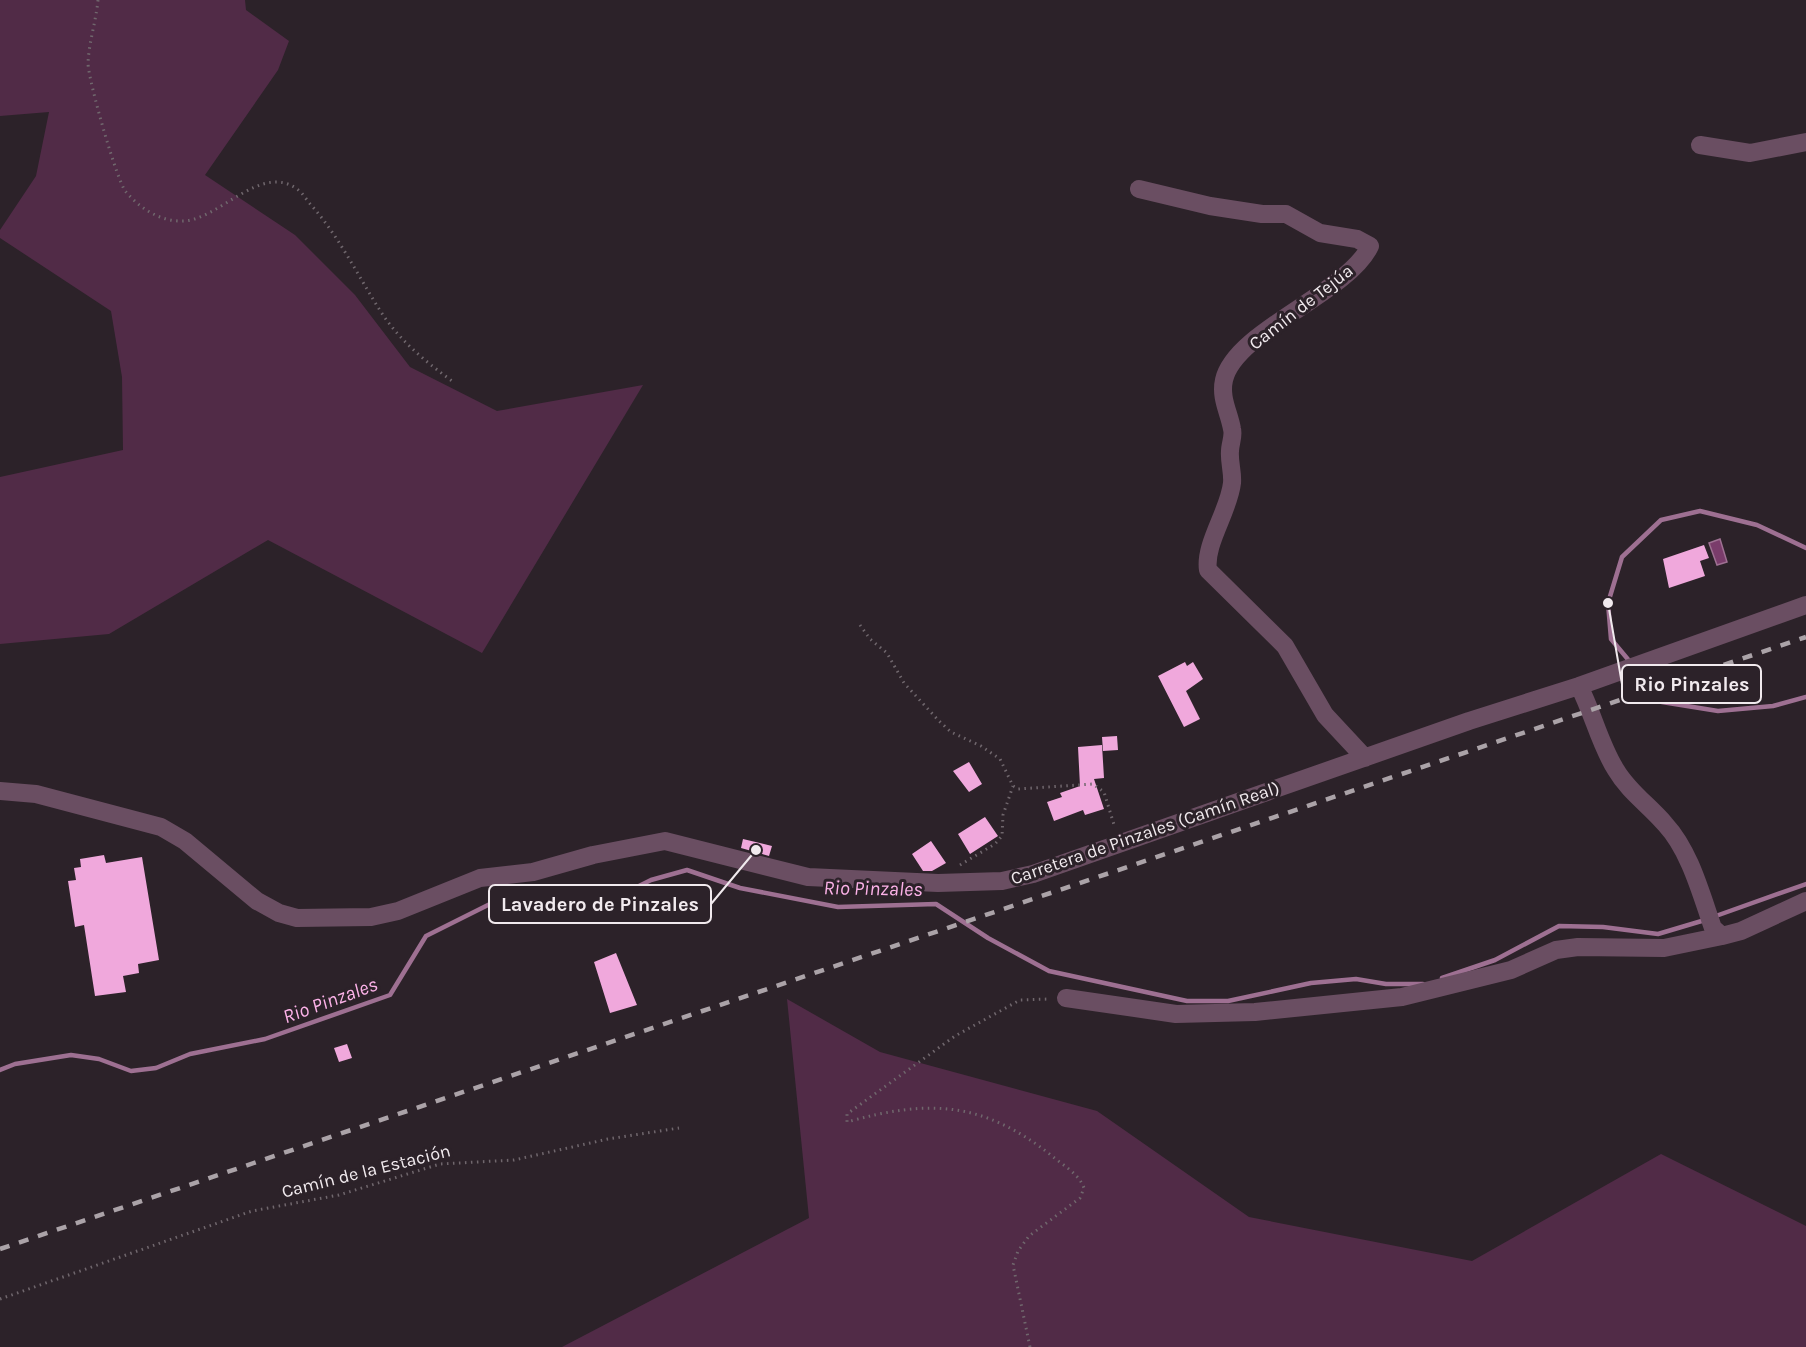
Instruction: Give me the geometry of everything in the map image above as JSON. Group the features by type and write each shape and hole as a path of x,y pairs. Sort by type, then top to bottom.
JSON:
{"street":[{"path":"1700,145 1750,153 1806,142"},
{"name":"Camín de Tejúa","path":"1139,189 1210,206 1262,214 1286,214 1320,233 1357,238 1370,246 1365,257 1335,282 1258,337 1233,361 1224,377 1222,392 1233,431 1229,453 1232,480 1220,526 1207,558 1208,570 1285,646 1325,715 1365,758"},
{"name":"Carretera de Pinzales (Camín Real)","path":"0,791 36,794 161,827 185,841 257,901 279,913 297,918 371,917 398,911 480,878 532,872 593,855 665,841 808,877 938,884 1002,881 1033,874 1469,721 1649,662 1806,605"},
{"path":"1579,686 1614,767 1625,785 1666,825 1686,857 1718,932"},
{"path":"1066,999 1176,1014 1255,1012 1402,997 1511,970 1556,950 1578,947 1664,948 1718,932 1741,931 1806,901"}],"path":[{"path":"98,0 88,64 96,103 125,191 150,214 182,222 216,211 246,190 267,183 282,183 297,189 327,224 382,314 405,343 452,381"},
{"path":"860,625 870,639 887,653 904,683 939,721 951,732 981,746 1000,759 1013,786 1018,789 1093,784 1104,792 1120,844"},
{"path":"958,866 995,844 1002,836 1003,815 1013,786"},
{"path":"1030,1347 1014,1265 1018,1251 1029,1236 1080,1198 1084,1188 1080,1179 1045,1150 1016,1132 992,1119 958,1110 928,1106 890,1110 847,1122 848,1114 955,1036 1020,1000 1066,999"},
{"name":"Camín de la Estación","path":"0,1299 252,1211 339,1195 440,1164 514,1160 608,1139 679,1128"}],"shaded area":[{"path":"0,0 245,0 246,10 289,41 278,70 205,175 295,235 355,295 410,367 497,411 643,385 482,653 268,540 109,634 0,644 0,477 123,450 122,377 111,311 0,238 0,230 36,176 49,112 0,116"},
{"path":"1720,539 1727,562 1717,565 1709,543"},
{"path":"787,999 880,1052 1097,1111 1249,1217 1472,1261 1661,1154 1806,1226 1806,1347 562,1347 809,1218"}],"building":[{"path":"1704,545 1709,558 1700,561 1705,576 1669,588 1663,559"},
{"path":"1185,662 1187,666 1193,662 1203,679 1186,691 1200,719 1184,727 1158,676"},
{"path":"1117,736 1118,750 1103,751 1102,737"},
{"path":"1102,745 1104,778 1094,779 1104,809 1085,815 1083,810 1054,821 1047,802 1062,797 1060,793 1080,786 1078,747"},
{"path":"969,762 982,784 969,792 953,771"},
{"path":"985,817 998,836 970,854 958,834"},
{"path":"743,839 772,846 769,856 741,848"},
{"path":"931,841 946,863 932,871 923,871 912,854"},
{"path":"104,855 106,863 142,857 159,960 138,964 139,973 123,976 126,992 95,996 84,925 75,927 68,881 76,880 74,868 81,867 80,859"},
{"path":"616,953 637,1005 610,1013 594,962"},
{"path":"347,1044 352,1058 339,1062 334,1048"}],"waterway":[{"name":"Rio Pinzales","path":"1631,663 1611,639 1608,603 1622,557 1661,520 1700,511 1757,525 1806,548"},
{"name":"Rio Pinzales","path":"1636,669 1662,702 1718,711 1773,706 1806,697"},
{"name":"Rio Pinzales","path":"0,1070 15,1064 71,1055 99,1059 131,1071 156,1068 190,1054 265,1039 390,995 426,936 500,899 558,888 617,897 651,880 687,870 740,888 838,907 936,904 988,938 1049,971 1187,1001 1228,1001 1311,983 1356,979 1386,984 1423,984"},
{"name":"Rio Pinzales","path":"1713,917 1806,884"},
{"name":"Rio Pinzales","path":"1442,978 1495,960 1559,926 1603,927 1658,934 1705,920"}],"railway":[{"path":"0,1249 1806,637"}],"place":[{"name":"Rio Pinzales","path":"1608,603"},
{"name":"Lavadero de Pinzales","path":"756,850"}]}
